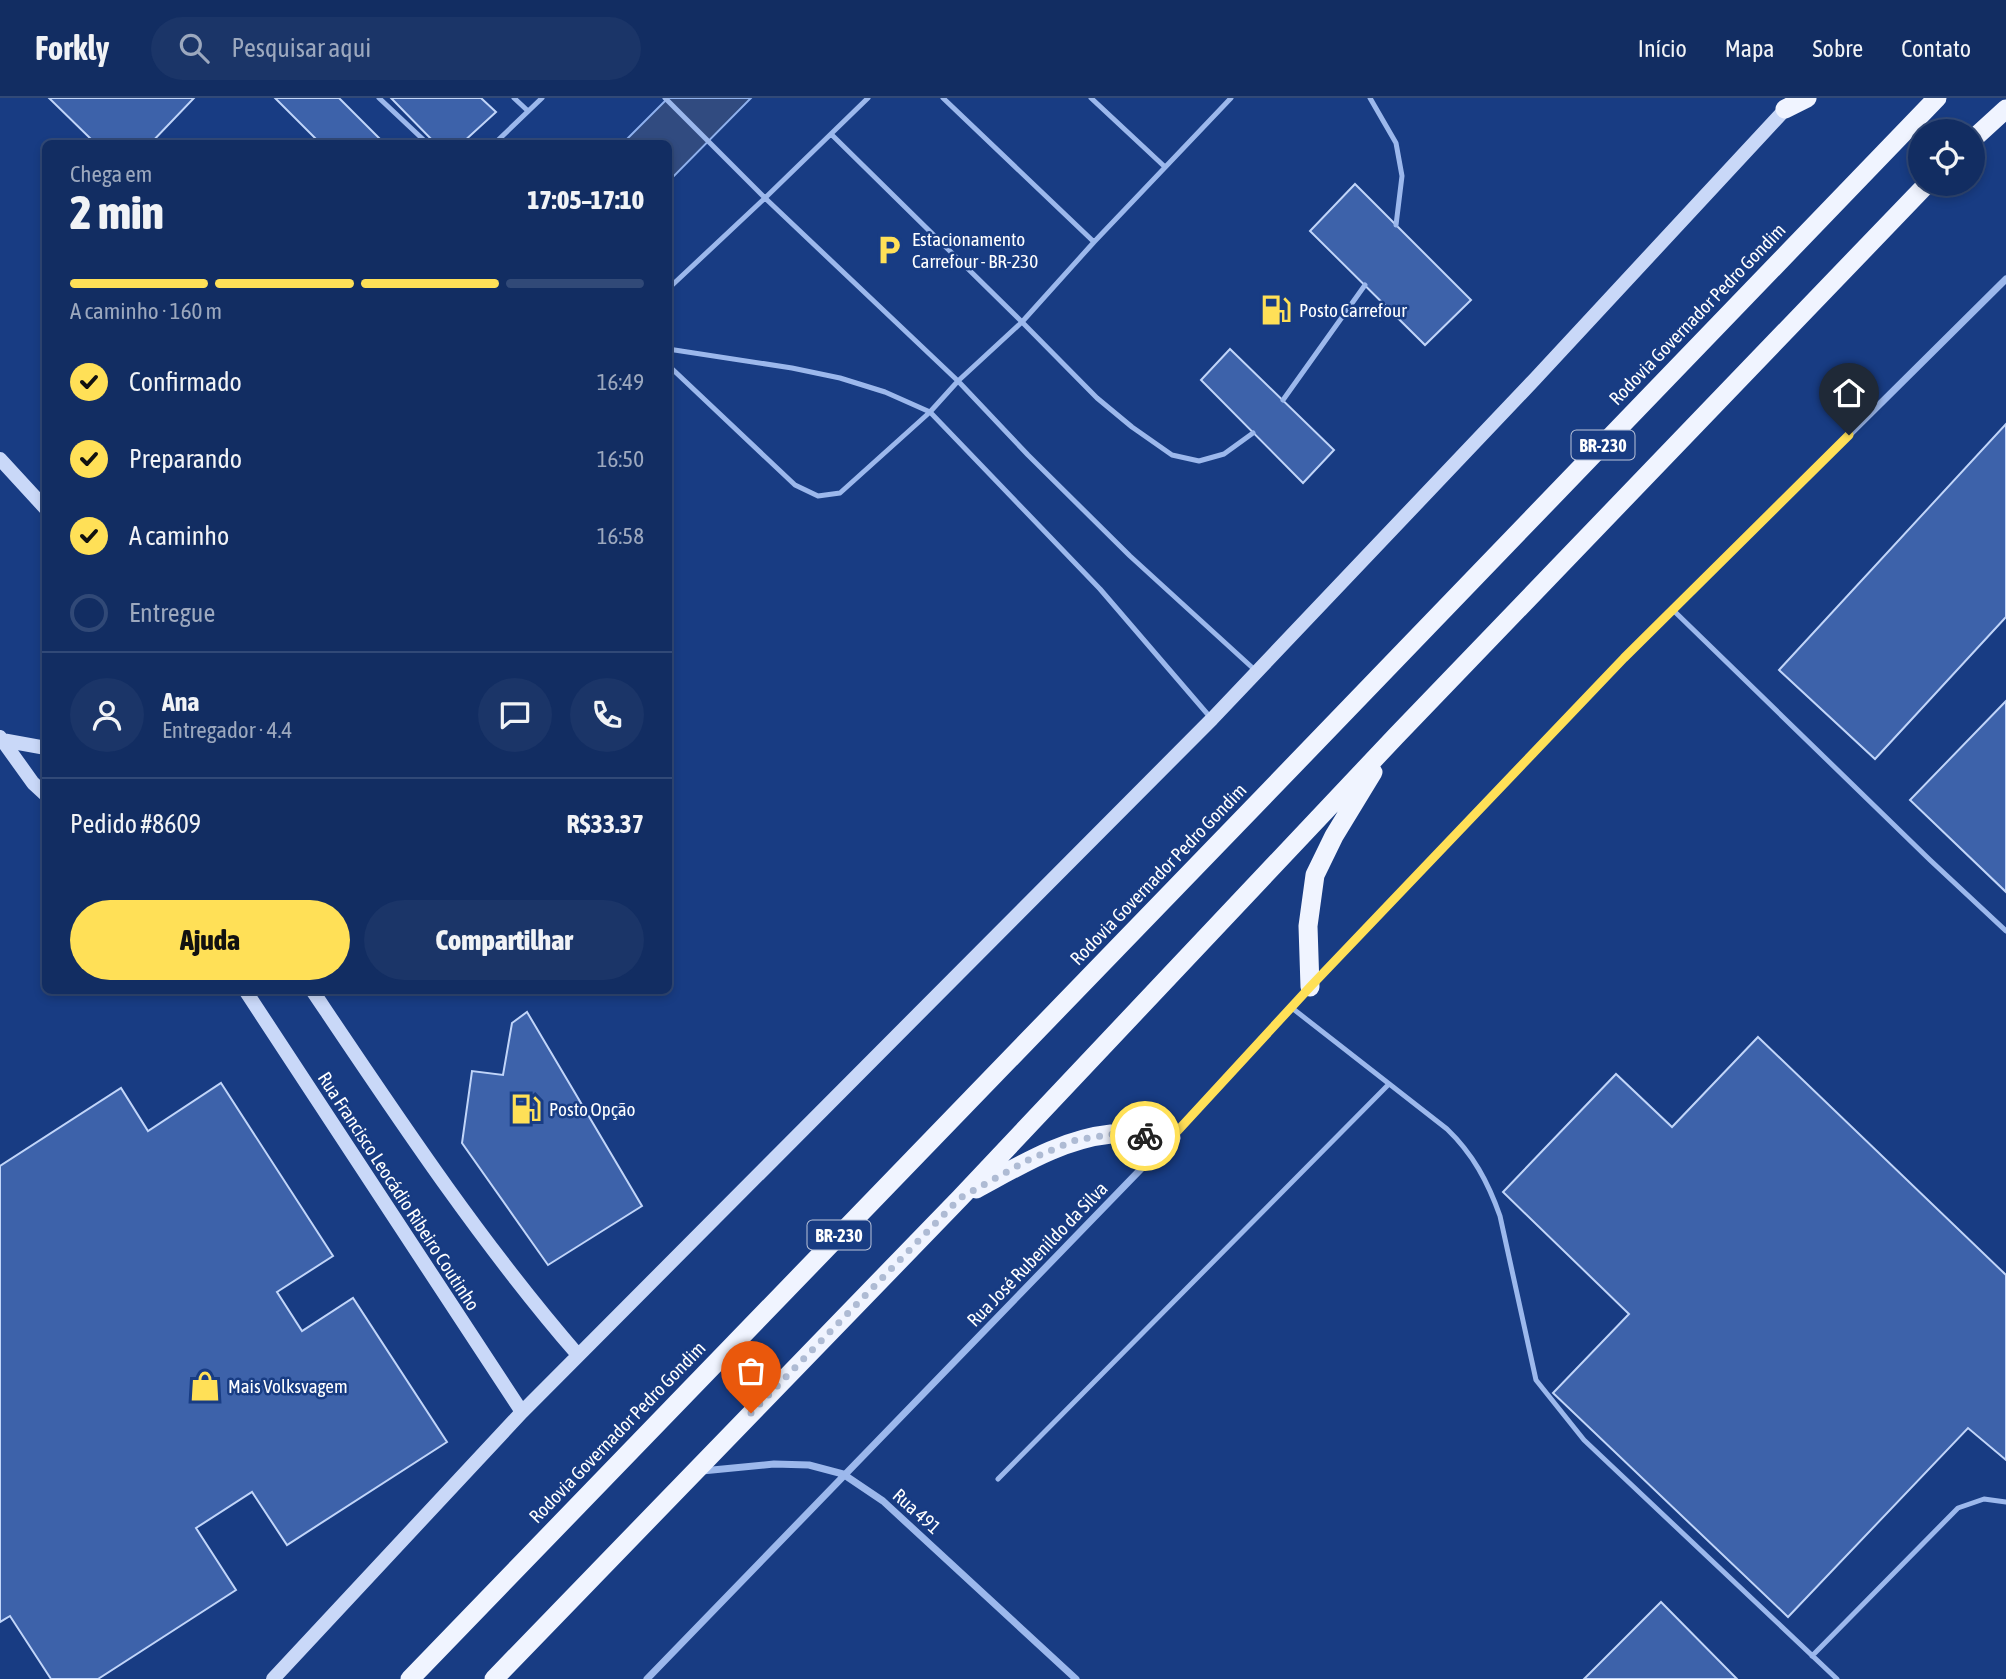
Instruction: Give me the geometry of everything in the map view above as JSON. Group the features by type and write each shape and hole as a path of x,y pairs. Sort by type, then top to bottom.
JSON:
{"highway":[{"path":"1791,104 1807,98"},
{"name":"Rodovia Governador Pedro Gondim","path":"410,1679 1937,98"},
{"path":"1985,129 2006,109"},
{"name":"BR-230","path":"494,1679 960,1198 1396,736 1915,196"},
{"path":"1310,987 1308,926 1315,875 1334,836 1396,736"},
{"path":"960,1198 1030,1159 1076,1140 1114,1134 1171,1138"}],"main road":[{"path":"273,1679 522,1412 1212,719 1544,370 1791,104"},
{"path":"0,460 42,505"},
{"path":"1,739 42,747"},
{"path":"1,739 42,791"},
{"name":"Rua Francisco Leocádio Ribeiro Coutinho","path":"247,994 522,1412"},
{"name":"Rua Francisco Leocádio Ribeiro Coutinho","path":"315,994 399,1119 533,1304 578,1355"}],"street":[{"name":"Rua José Rubenildo da Silva","path":"646,1679 1171,1138 1310,987 1624,658 2006,279"},
{"name":"Rua 491","path":"694,1472 774,1464 809,1465 843,1474 883,1501 1076,1679"}],"lane":[{"path":"379,98 424,140"},
{"path":"514,98 528,111"},
{"path":"498,140 542,98"},
{"path":"664,98 958,381 1130,556 1256,671"},
{"path":"672,285 868,98"},
{"path":"943,98 1094,242"},
{"path":"1091,98 1165,167"},
{"path":"672,369 795,485 818,496 840,492 930,412 958,381 1023,322 1094,242 1230,98"},
{"path":"1370,98 1396,143 1402,176 1396,225"},
{"path":"831,134 1097,398 1132,427 1172,455 1199,461 1224,454 1253,433"},
{"path":"1283,400 1365,285"},
{"path":"672,350 840,377 885,392 930,412 1100,589 1212,719"},
{"path":"1673,610 2006,931"},
{"path":"1292,1008 1447,1129 1476,1161 1491,1190 1500,1216 1536,1380 1557,1409 1584,1440 1838,1679"},
{"path":"998,1479 1390,1084"},
{"path":"1812,1656 1958,1508 1984,1499 2006,1503"}],"water":[{"path":"668,98 751,98 672,178 672,140 626,140"}],"building":[{"path":"49,98 194,98 154,140 92,140"},
{"path":"275,98 339,98 381,140 317,140"},
{"path":"391,98 481,98 496,112 465,140 432,140"},
{"path":"1355,184 1471,300 1425,345 1310,231"},
{"path":"1230,349 1334,450 1303,483 1201,380"},
{"path":"2006,424 2006,617 1875,759 1779,670"},
{"path":"2006,701 2006,892 1910,800"},
{"name":"Posto Opção","path":"527,1012 642,1206 548,1265 462,1143 472,1071 503,1075 512,1023"},
{"path":"1758,1037 2006,1275 2006,1460 1968,1428 1788,1617 1553,1393 1629,1314 1503,1192 1616,1074 1672,1127"},
{"name":"Mais Volksvagem","path":"221,1083 333,1256 277,1292 302,1331 353,1298 447,1442 287,1545 252,1492 196,1528 236,1590 98,1679 51,1679 10,1616 0,1622 0,1166 121,1088 148,1131"},
{"path":"1661,1602 1737,1679 1584,1679"}],"way so far":[{"path":"751,1413 960,1198 1030,1159 1076,1140 1114,1134 1145,1136"}],"place":[{"name":"Estacionamento Carrefour - BR-230","path":"889,250"},
{"name":"Posto Carrefour","path":"1276,310"},
{"name":"Posto Opção","path":"526,1109"},
{"name":"Mais Volksvagem","path":"205,1386"}],"route":[{"path":"1145,1136 1171,1138 1310,987 1624,658 1849,435"}]}
